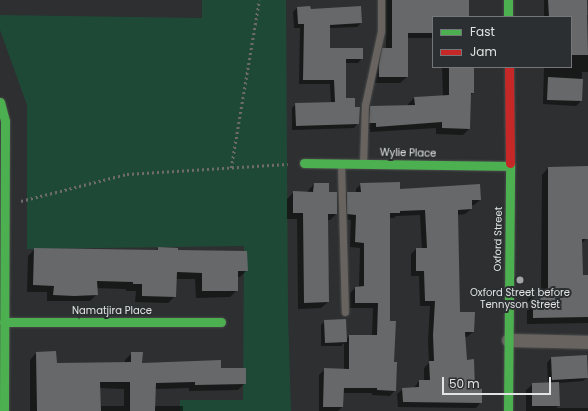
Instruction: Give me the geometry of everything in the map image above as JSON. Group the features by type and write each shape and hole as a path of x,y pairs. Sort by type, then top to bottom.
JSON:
{"street":[{"path":"508,0 508,16"},
{"name":"Oxford Street","path":"508,411 510,166 509,68"},
{"path":"0,102 3,121 5,205 4,411"},
{"name":"Wylie Place","path":"304,163 510,166"},
{"name":"Namatjira Place","path":"4,322 221,322"},
{"path":"508,340 588,342"}],"lane":[{"path":"362,164 365,105 381,31 381,0"},
{"path":"341,164 345,312"}],"path":[{"path":"231,168 259,0"},
{"path":"5,205 127,174 304,163"}],"green space":[{"path":"202,0 286,0 288,313 291,411 180,411 180,400 243,400 244,246 27,249 27,105 0,30 0,15 202,18"}],"building":[{"path":"392,0 469,0 469,16 432,16 432,33 408,33 408,77 379,77 379,64 382,48 392,48"},
{"path":"548,0 587,0 588,55 572,55 572,16 549,16"},
{"path":"310,6 311,9 361,6 362,23 330,25 330,48 363,48 363,59 346,59 346,98 355,98 355,107 360,107 359,124 296,126 295,103 335,102 334,80 303,80 304,24 298,24 297,7"},
{"path":"449,68 474,68 474,93 471,93 470,129 442,128 442,122 376,127 376,123 369,123 370,106 415,105 414,97 449,95"},
{"path":"548,77 583,79 582,101 547,100"},
{"path":"588,166 588,239 582,239 583,275 588,275 588,317 533,318 533,292 539,292 539,289 548,289 548,167"},
{"path":"400,182 400,189 480,184 481,200 472,200 472,209 458,210 460,312 475,312 474,332 465,332 467,360 474,359 475,388 482,389 482,403 403,402 402,388 419,387 419,380 430,380 429,361 434,361 433,335 435,301 425,301 424,271 416,271 416,248 427,248 425,210 390,213 390,321 396,321 394,362 397,362 396,391 377,390 377,388 344,388 343,407 323,407 324,368 349,369 349,335 377,335 378,303 355,303 355,287 364,286 364,243 355,242 356,215 347,214 347,192 361,192 360,183"},
{"path":"314,183 329,183 329,192 337,192 337,214 328,214 329,302 304,303 303,213 293,213 293,191 313,192"},
{"path":"158,247 178,248 178,250 247,251 248,271 238,271 238,291 202,291 202,273 177,272 176,297 142,296 142,284 133,284 133,282 97,281 98,295 74,296 53,295 54,286 33,285 34,248 158,250"},
{"path":"346,319 347,342 325,343 324,320"},
{"path":"56,351 57,363 131,362 131,352 143,352 142,363 221,360 221,368 246,368 246,384 195,385 195,382 156,383 155,411 130,411 130,382 100,382 101,411 37,411 36,352"},
{"path":"587,355 588,378 552,380 551,357"},
{"path":"559,382 560,406 532,406 532,383"}],"traffic: fast":[{"path":"508,0 508,16"},
{"path":"0,102 5,121 4,411"},
{"path":"304,163 510,166"},
{"path":"508,411 510,163"},
{"path":"4,322 221,322"}],"traffic: jam":[{"path":"509,68 510,163"}],"place":[{"name":"Oxford Street before Tennyson Street","path":"520,280"}]}
